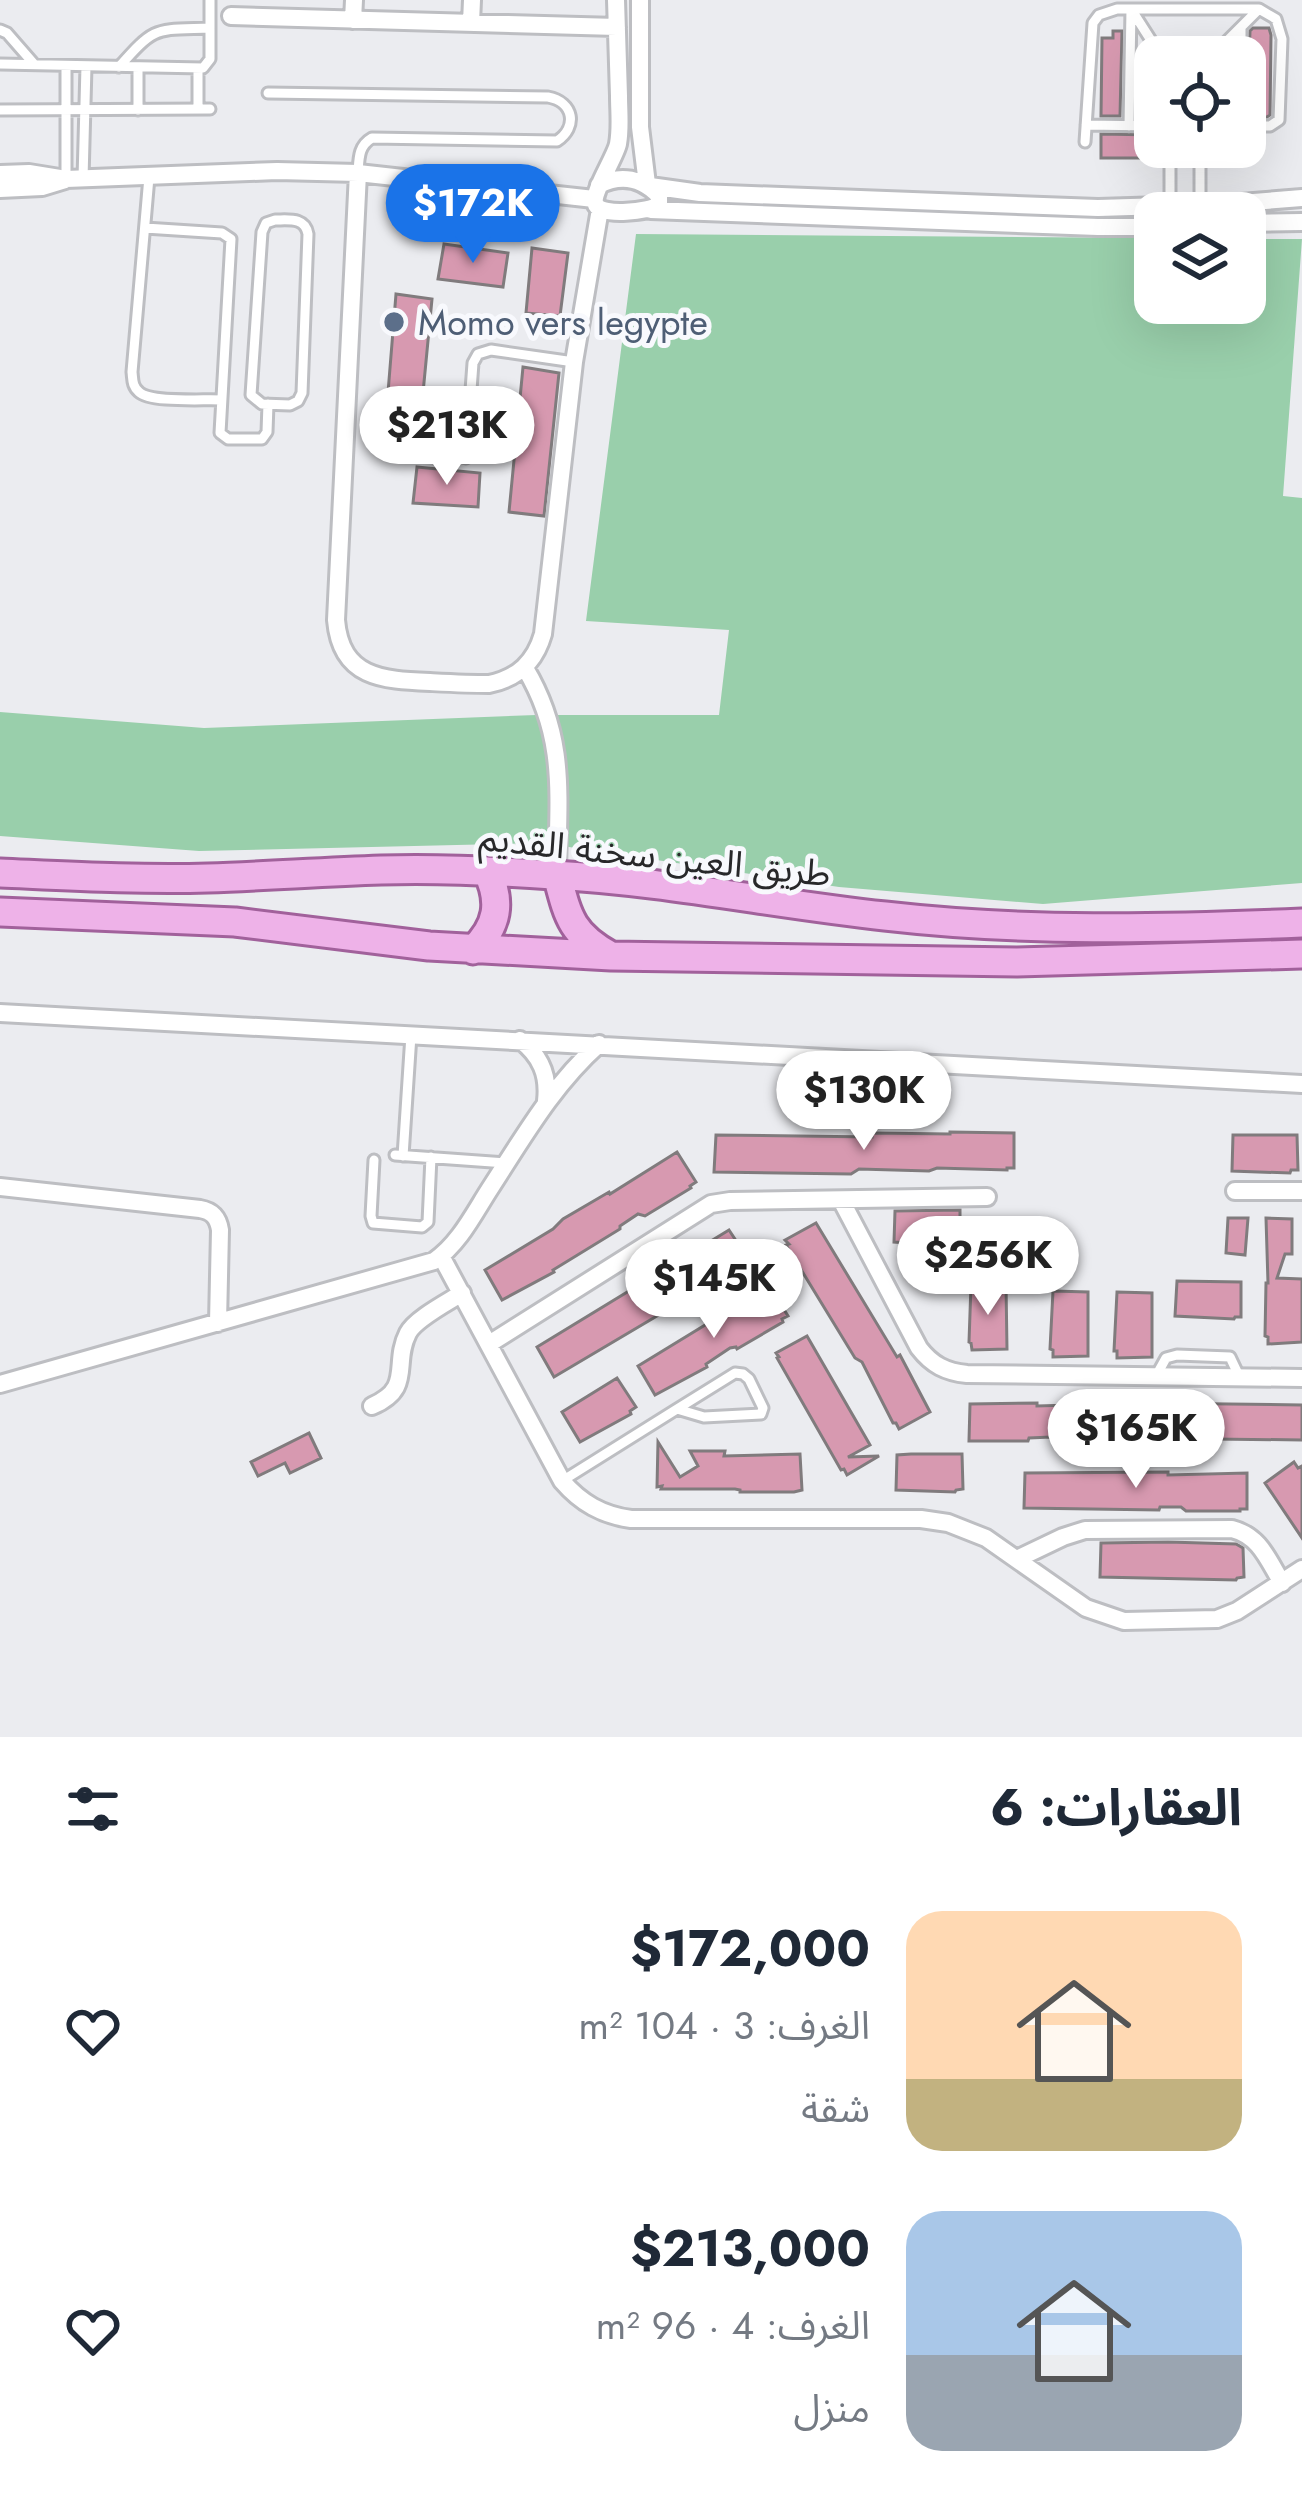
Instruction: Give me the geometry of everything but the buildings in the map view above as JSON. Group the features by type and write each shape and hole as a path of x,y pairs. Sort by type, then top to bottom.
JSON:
{"main road":[{"name":"طريق العين سخنة القديم","path":"0,873 142,878 385,869 487,872 660,885 889,917 1028,927 1302,923"},
{"path":"473,950 494,922 495,887 487,872"},
{"path":"557,875 577,932 611,956"},
{"path":"0,912 235,922 473,950 611,956 1016,962 1302,954"}],"street":[{"path":"353,20 354,0"},
{"path":"471,23 472,0"},
{"path":"358,173 336,620 340,643 363,670 385,680 502,681 524,668 543,634 598,198 620,133 616,0"},
{"path":"640,0 640,127 649,185 660,200 651,210"},
{"path":"231,16 617,27"},
{"path":"0,174 74,179 358,173 598,198"},
{"path":"598,198 616,178 700,193 1134,207"},
{"path":"0,189 43,187 74,179"},
{"path":"598,198 607,212 1134,226"},
{"path":"1266,201 1302,198"},
{"path":"1266,223 1302,222"},
{"path":"524,668 540,693 555,740 557,875"},
{"path":"0,1013 1302,1084"},
{"path":"520,1040 541,1062 546,1102"},
{"path":"0,1384 419,1268 441,1256 456,1241 546,1102 599,1044"},
{"path":"0,1187 212,1213 220,1230 218,1323"},
{"path":"1235,1191 1302,1191"},
{"path":"489,1344 711,1204 987,1198"},
{"path":"841,1199 919,1348 935,1364 956,1373 1302,1378"},
{"path":"441,1256 562,1481 587,1504 620,1518 922,1519 948,1523 974,1532 1086,1608 1124,1621 1217,1618 1238,1611 1302,1570"},
{"path":"372,1406 394,1393 400,1382 411,1328 462,1293"},
{"path":"1017,1559 1085,1530 1232,1529 1258,1542 1282,1583"}],"lane":[{"path":"0,64 198,69 210,59 210,0"},
{"path":"1232,36 1259,9"},
{"path":"1085,142 1093,23 1108,10 1259,9 1276,19 1281,28 1280,117 1266,127"},
{"path":"1131,10 1147,36"},
{"path":"1129,126 1131,10"},
{"path":"1241,27 1241,36"},
{"path":"118,68 157,31 210,28"},
{"path":"0,30 35,65"},
{"path":"66,66 74,179"},
{"path":"74,179 85,110 86,66"},
{"path":"138,68 138,110"},
{"path":"0,110 204,109 198,69"},
{"path":"268,93 548,97 567,106 571,115 566,135 557,141 372,138 359,152 358,173"},
{"path":"1086,125 1134,126"},
{"path":"148,177 134,386 151,398 221,400"},
{"path":"294,220 304,224 308,234 302,393 294,404 268,404 257,403 251,394 262,232 270,221 294,220"},
{"path":"146,228 222,233 231,239 220,433 228,439 266,436 268,404"},
{"path":"466,458 472,363 478,354 491,350 574,362"},
{"path":"411,1034 399,1155 506,1163"},
{"path":"374,1160 374,1223 422,1227 428,1222 430,1157"},
{"path":"562,1481 677,1409 739,1373 749,1379 764,1408 758,1414 713,1417 677,1409"}],"green space":[{"path":"636,234 1134,238 1134,324 1266,324 1266,239 1302,239 1283,496 1302,498 1302,883 1043,904 839,887 542,843 199,851 0,836 0,712 204,728 536,715 719,715 729,630 586,621"}],"place":[{"name":"Momo vers legypte","path":"394,322"}]}
